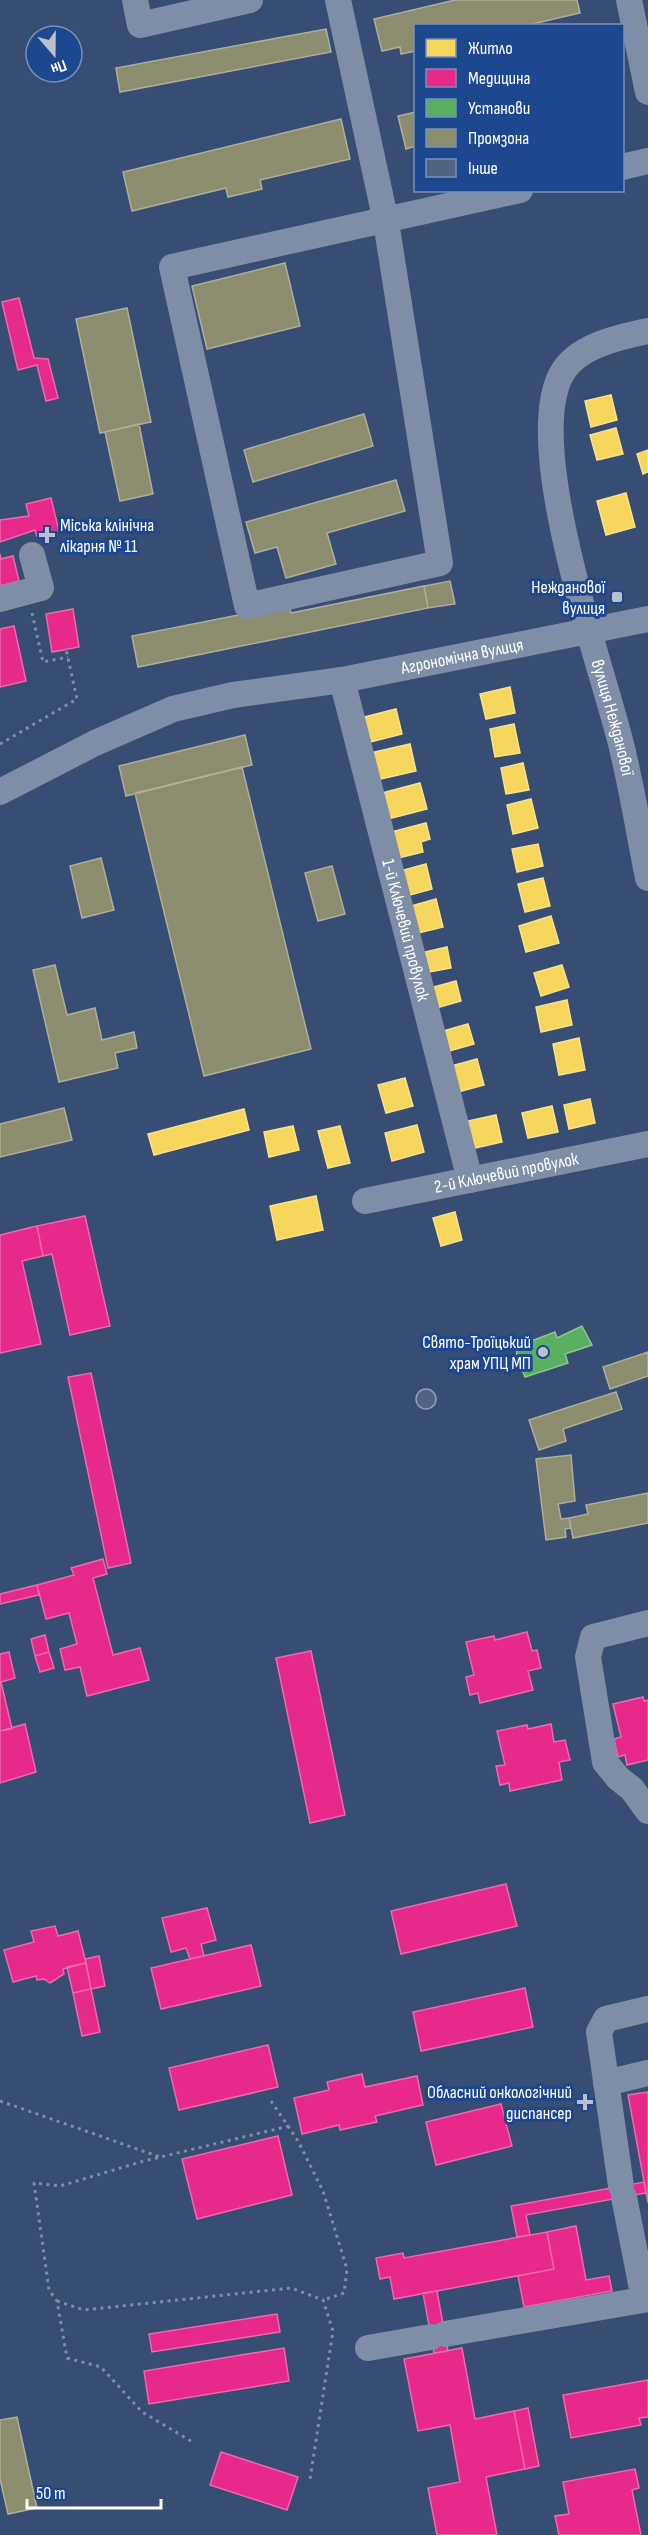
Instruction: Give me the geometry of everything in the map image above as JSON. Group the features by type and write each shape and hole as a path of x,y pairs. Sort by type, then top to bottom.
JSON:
{"street":[{"path":"135,0 140,25 250,0"},
{"path":"338,0 386,222 440,563 247,606 172,267 386,222 512,192"},
{"path":"629,0 648,92"},
{"path":"624,167 648,161"},
{"path":"586,630 553,464 551,413 562,373 595,346 648,331"},
{"path":"0,599 41,588 32,555"},
{"name":"Агрономічна вулиця","path":"0,792 95,743 173,709 232,695 342,680 648,619"},
{"name":"вулиця Нежданової","path":"586,630 621,744 648,878"},
{"name":"1-й Ключевий провулок","path":"342,680 470,1180"},
{"name":"2-й Ключевий провулок","path":"365,1201 648,1144"},
{"path":"648,1623 593,1637 588,1657 605,1762 618,1778 632,1789 648,1811"},
{"path":"368,2348 646,2299 623,2192 599,2032 606,2019 648,2008"},
{"path":"606,2083 648,2073"}],"path":[{"path":"31,610 43,662 68,657"},
{"path":"0,744 77,699 66,649"},
{"path":"0,2101 159,2157"},
{"path":"57,2301 84,2310 291,2288 323,2300 344,2293 347,2269 323,2191 289,2126 271,2101"},
{"path":"191,2441 142,2412 101,2367 67,2358 57,2301 49,2290 34,2183 60,2186 159,2157 289,2126"},
{"path":"310,2480 333,2331 323,2300"}],"building: Житло":[{"path":"611,395 617,420 591,427 585,401"},
{"path":"616,428 623,454 597,460 590,435"},
{"path":"648,450 648,472 643,474 637,454"},
{"path":"626,493 635,527 606,535 597,501"},
{"path":"510,687 515,713 486,719 480,694"},
{"path":"396,709 402,734 370,742 364,717"},
{"path":"514,724 520,753 495,757 490,729"},
{"path":"410,744 416,771 376,780 370,753"},
{"path":"523,763 529,790 506,794 501,768"},
{"path":"420,783 427,809 384,820 378,794"},
{"path":"531,799 538,828 513,834 507,805"},
{"path":"426,823 430,839 421,842 423,852 398,858 391,832"},
{"path":"538,844 543,866 517,872 512,849"},
{"path":"426,864 432,889 406,896 400,871"},
{"path":"543,878 550,906 525,912 518,884"},
{"path":"436,899 443,927 418,933 411,906"},
{"path":"551,916 559,943 526,952 519,926"},
{"path":"447,947 451,968 430,972 425,952"},
{"path":"562,965 569,987 541,996 534,973"},
{"path":"456,981 461,1001 436,1008 430,988"},
{"path":"567,1000 572,1025 541,1032 536,1007"},
{"path":"468,1024 474,1044 449,1051 443,1031"},
{"path":"579,1038 585,1070 559,1075 553,1044"},
{"path":"477,1059 484,1085 458,1092 451,1066"},
{"path":"405,1078 413,1106 386,1113 378,1085"},
{"path":"590,1099 595,1123 569,1129 564,1105"},
{"path":"552,1106 558,1132 528,1138 522,1113"},
{"path":"244,1109 249,1130 154,1155 148,1134"},
{"path":"496,1115 502,1142 475,1148 468,1121"},
{"path":"417,1125 424,1152 392,1161 385,1133"},
{"path":"293,1126 299,1150 269,1157 264,1132"},
{"path":"340,1126 350,1163 328,1168 318,1131"},
{"path":"316,1196 323,1230 277,1240 270,1206"},
{"path":"455,1212 462,1240 441,1246 433,1218"}],"building: Медицина":[{"path":"19,298 34,358 48,359 58,398 46,401 37,365 18,370 2,302"},
{"path":"51,498 59,531 37,536 35,530 0,542 0,520 29,516 26,504"},
{"path":"0,554 1,559 13,556 19,581 0,586"},
{"path":"73,609 79,647 52,652 46,614"},
{"path":"14,626 26,681 0,687 0,629"},
{"path":"85,1216 110,1326 70,1335 52,1254 43,1256 37,1226"},
{"path":"37,1226 43,1256 22,1261 41,1344 0,1353 0,1235"},
{"path":"91,1373 131,1563 108,1568 68,1377"},
{"path":"103,1559 107,1574 93,1578 113,1655 140,1648 149,1680 87,1696 80,1667 65,1670 60,1649 77,1644 69,1613 46,1619 37,1585 74,1575 71,1568"},
{"path":"37,1585 39,1595 0,1604 0,1594"},
{"path":"527,1632 532,1651 537,1650 541,1668 528,1671 533,1690 480,1703 478,1693 470,1695 466,1677 474,1675 466,1642 494,1636 495,1640"},
{"path":"45,1635 49,1652 35,1656 31,1639"},
{"path":"311,1651 345,1815 310,1823 276,1658"},
{"path":"9,1652 15,1678 1,1682 12,1729 0,1731 0,1654"},
{"path":"49,1652 54,1668 40,1672 35,1656"},
{"path":"643,1697 644,1701 648,1700 648,1760 627,1765 625,1755 618,1757 614,1739 621,1737 613,1704"},
{"path":"25,1724 36,1772 0,1783 0,1731"},
{"path":"551,1724 554,1742 565,1740 570,1760 559,1762 562,1780 510,1791 509,1783 500,1785 496,1766 505,1765 497,1731 527,1725 528,1729"},
{"path":"506,1884 517,1926 401,1954 391,1911"},
{"path":"207,1908 216,1940 201,1944 204,1956 190,1959 186,1948 171,1952 162,1918"},
{"path":"55,1926 58,1936 78,1931 86,1963 63,1969 64,1974 50,1983 44,1979 37,1980 36,1976 13,1982 4,1950 34,1942 31,1931"},
{"path":"251,1945 261,1986 161,2009 151,1968"},
{"path":"99,1956 105,1986 91,1989 85,1959"},
{"path":"86,1963 91,1989 73,1993 67,1967"},
{"path":"525,1988 533,2027 421,2051 413,2012"},
{"path":"91,1989 100,2032 82,2036 73,1993"},
{"path":"268,2045 278,2087 179,2110 169,2068"},
{"path":"362,2074 365,2087 417,2076 423,2105 375,2116 377,2122 340,2130 339,2125 302,2134 294,2098 329,2090 327,2082"},
{"path":"648,2092 648,2203 628,2095"},
{"path":"501,2104 512,2146 436,2165 426,2122"},
{"path":"278,2136 292,2195 197,2219 182,2159"},
{"path":"644,2182 646,2193 526,2215 530,2235 517,2237 511,2206"},
{"path":"576,2226 586,2280 609,2276 612,2291 524,2307 518,2276 554,2269 547,2232"},
{"path":"547,2232 554,2269 394,2299 390,2277 380,2279 376,2258 403,2253 404,2258"},
{"path":"437,2291 448,2351 434,2353 423,2293"},
{"path":"277,2314 280,2332 152,2352 149,2334"},
{"path":"284,2348 289,2381 149,2404 144,2371"},
{"path":"462,2348 475,2419 514,2411 525,2469 486,2477 497,2535 437,2535 428,2488 460,2482 450,2425 418,2431 404,2359"},
{"path":"648,2380 648,2417 639,2418 641,2425 571,2438 563,2395"},
{"path":"528,2408 539,2466 525,2469 514,2411"},
{"path":"221,2452 298,2477 287,2510 210,2485"},
{"path":"635,2469 639,2488 632,2490 641,2535 559,2535 555,2516 569,2514 563,2482"}],"building: Установи":[{"name":"Свято-Троїцький храм УПЦ МП","path":"582,1326 592,1345 565,1354 568,1363 525,1377 523,1372 515,1368 513,1360 517,1353 516,1348 555,1332 557,1338"}],"building: Промзона":[{"path":"455,0 577,0 580,13 533,24 414,24 414,51 401,54 400,47 382,51 374,19"},
{"path":"326,29 331,52 120,92 116,68"},
{"path":"414,112 414,147 406,149 398,116"},
{"path":"341,119 350,159 260,180 262,189 228,197 226,188 132,211 123,172"},
{"path":"285,263 300,326 207,349 192,286"},
{"path":"127,308 151,422 100,433 76,319"},
{"path":"364,414 373,446 253,482 244,450"},
{"path":"139,424 153,494 120,501 105,432"},
{"path":"396,480 405,511 327,533 336,564 286,578 277,547 255,553 246,522"},
{"path":"450,581 455,604 428,608 424,586"},
{"path":"424,586 428,608 138,667 132,636 289,605 291,613"},
{"path":"245,735 252,765 126,796 119,766"},
{"path":"242,767 311,1049 204,1076 135,793"},
{"path":"101,858 114,910 82,918 70,866"},
{"path":"332,866 345,914 318,921 305,873"},
{"path":"55,965 67,1015 95,1008 102,1040 134,1032 137,1048 115,1053 118,1068 59,1082 33,970"},
{"path":"64,1108 72,1140 0,1157 0,1124"},
{"path":"648,1352 648,1376 610,1389 603,1367"},
{"path":"616,1392 622,1409 563,1429 566,1441 539,1450 529,1420"},
{"path":"571,1455 575,1501 558,1504 561,1519 569,1518 571,1528 565,1529 566,1537 546,1540 536,1459"},
{"path":"648,1493 648,1523 573,1538 569,1518 588,1514 586,1505"},
{"path":"17,2417 37,2508 8,2514 0,2479 0,2420"}],"building: Інше":[{"path":"426,1389 433,1392 436,1399 433,1406 426,1409 419,1406 416,1399 419,1392"}],"place":[{"name":"Міська клінічна лікарня № 11","path":"47,535"},
{"name":"Нежданової вулиця","path":"617,597"},
{"name":"Свято-Троїцький храм УПЦ МП","path":"543,1352"},
{"name":"Обласний онкологічний диспансер","path":"585,2102"}]}
